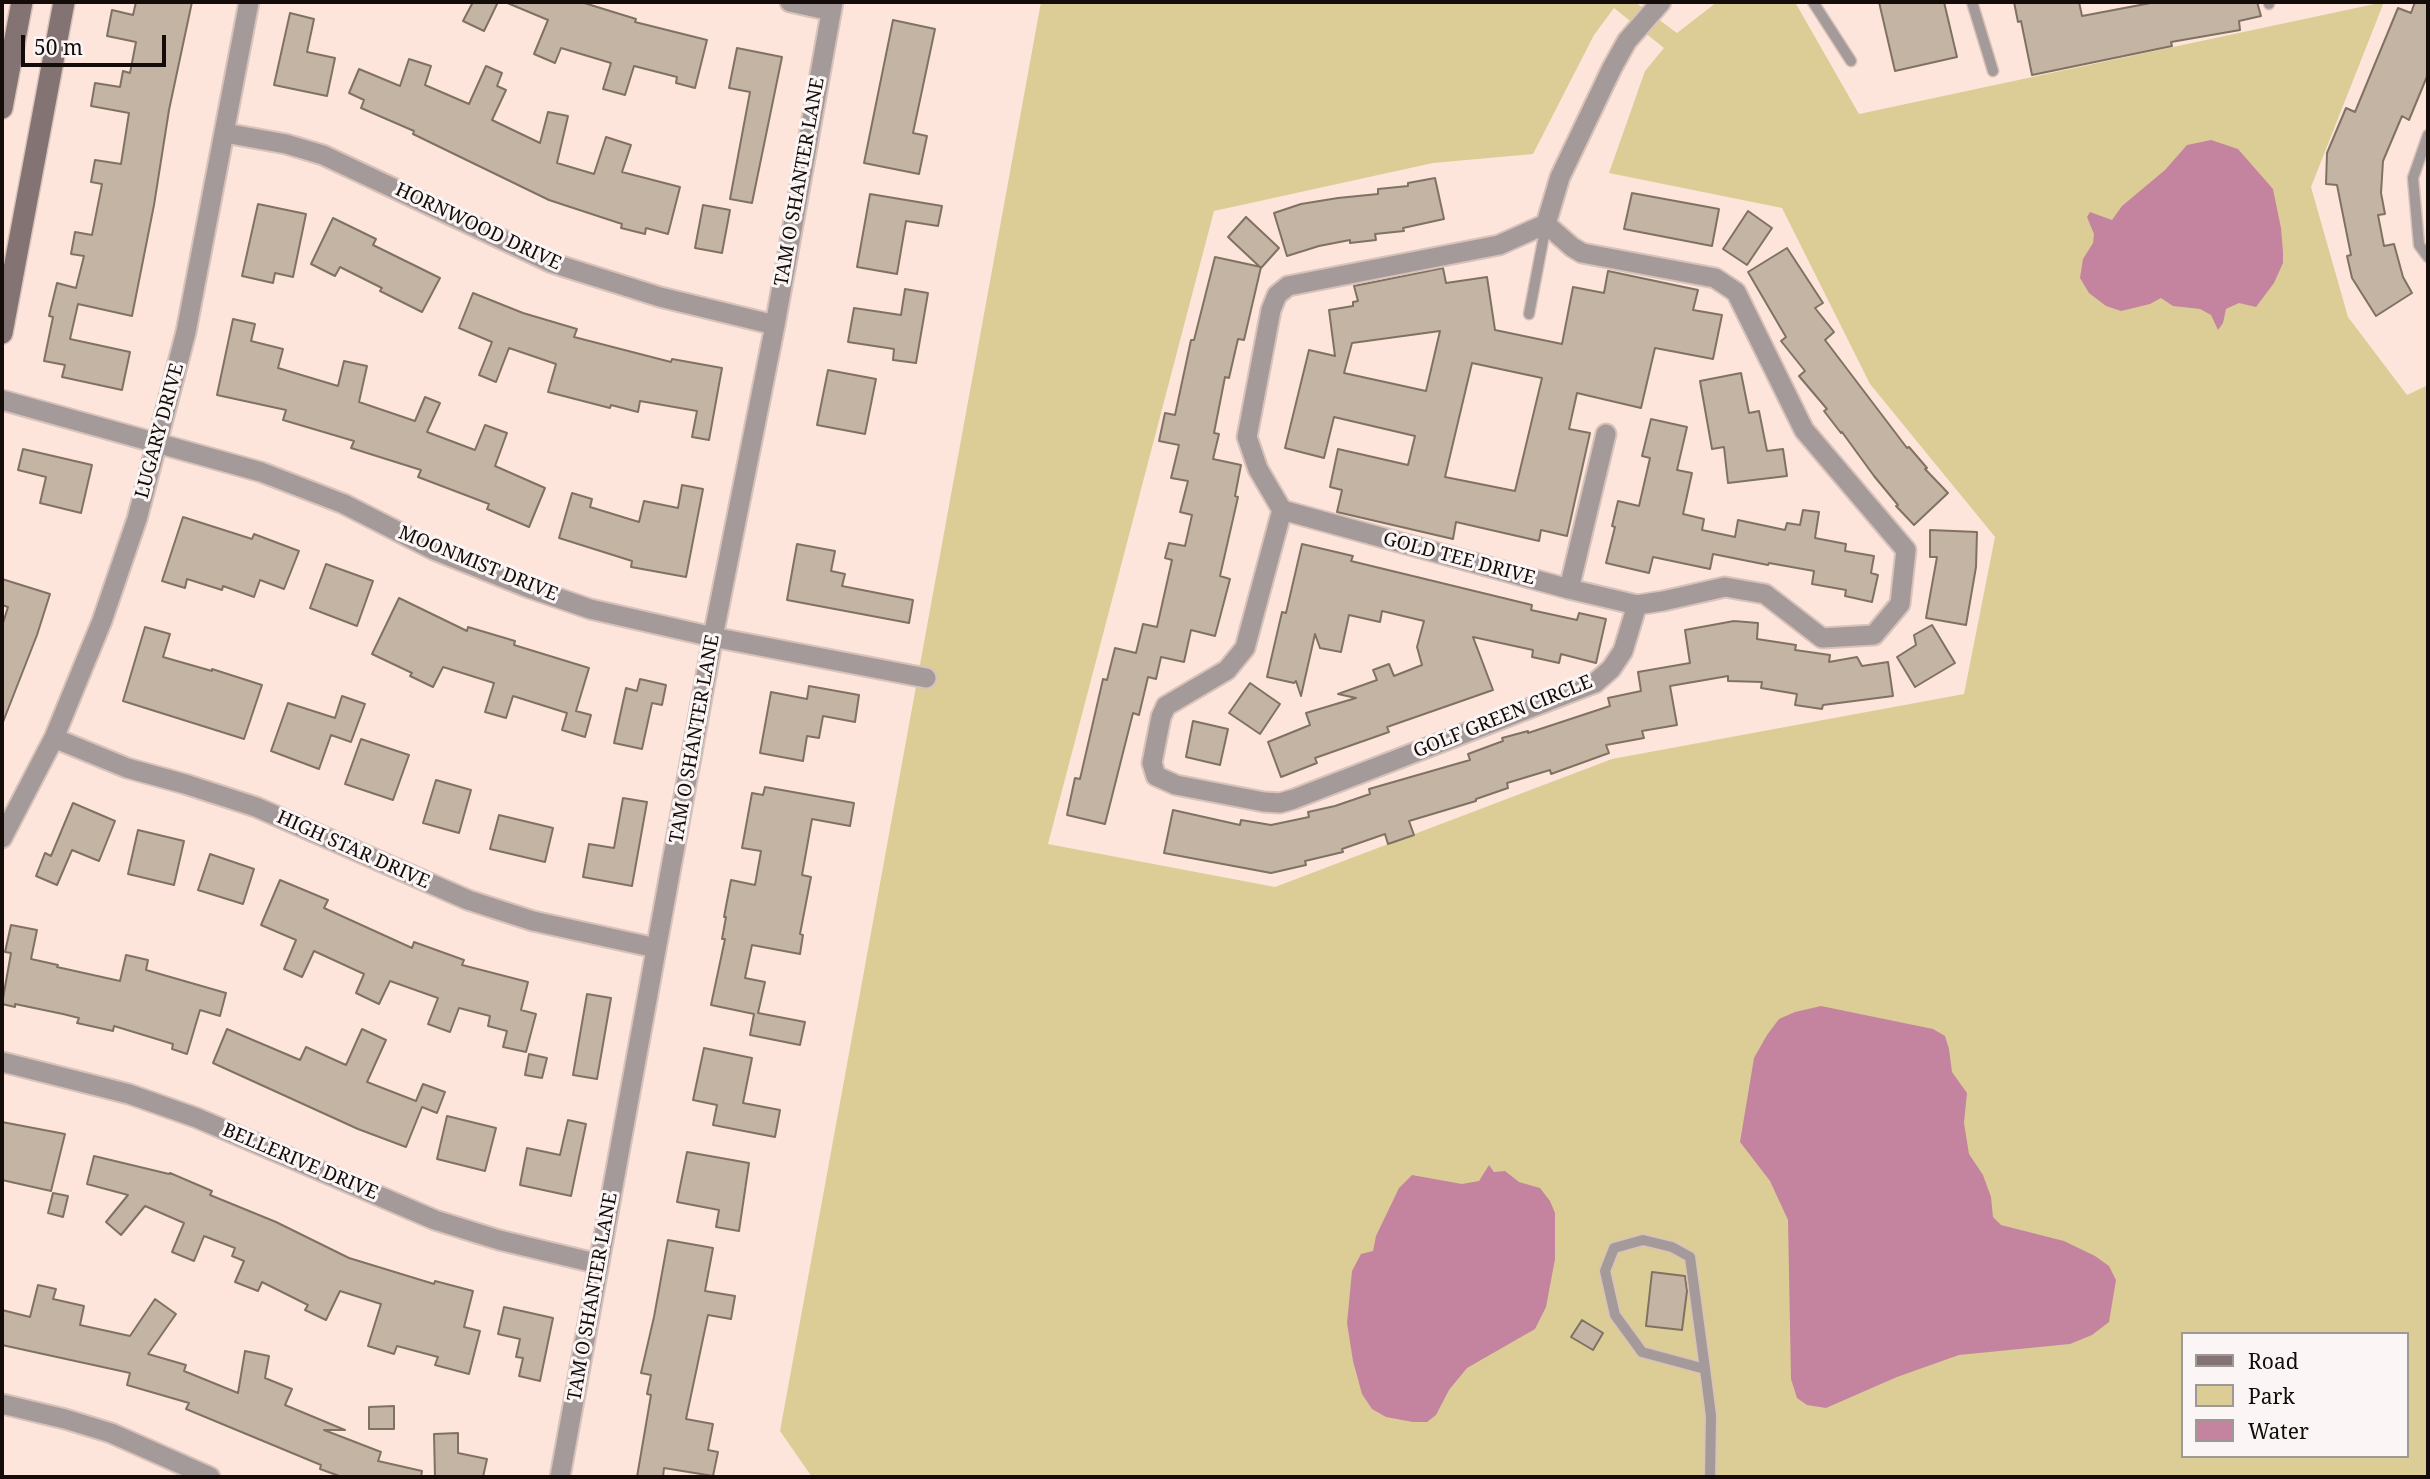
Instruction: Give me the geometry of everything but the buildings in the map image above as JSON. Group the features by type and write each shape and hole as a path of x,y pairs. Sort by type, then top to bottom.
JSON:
{"main road":[{"path":"2,108 22,2"},
{"path":"2,333 64,2"}],"street":[{"name":"LUGARY DRIVE","path":"2,838 54,738 102,621 137,519 186,332 248,2"},
{"path":"790,2 832,6"},
{"path":"1282,510 1258,469 1247,437 1271,310 1277,295 1288,286 1499,245 1546,224 1560,177 1612,68 1627,41 1661,2"},
{"name":"TAM O SHANTER LANE","path":"560,1477 713,637 775,325 832,6"},
{"name":"HORNWOOD DRIVE","path":"225,133 286,144 323,155 552,263 660,297 775,325"},
{"path":"1546,224 1582,253 1715,278 1736,292 1804,430 1906,550 1900,604 1874,635 1822,638 1765,594 1725,587 1637,605"},
{"name":"MOONMIST DRIVE","path":"2,400 261,472 344,504 434,550 590,609 713,637 926,678"},
{"path":"1569,589 1606,434"},
{"name":"GOLD TEE DRIVE","path":"1282,510 1569,589 1637,605"},
{"name":"GOLF GREEN CIRCLE","path":"1282,510 1245,648 1227,670 1176,698 1166,706 1161,717 1152,763 1156,776 1176,785 1280,803 1570,692 1595,682 1611,668 1623,651 1637,605"},
{"name":"HIGH STAR DRIVE","path":"54,738 127,768 256,807 468,901 533,921 656,948"},
{"name":"BELLERIVE DRIVE","path":"2,1062 129,1094 197,1118 435,1220 499,1240 598,1264"},
{"path":"2,1404 111,1433 210,1477"}],"lane":[{"path":"1813,2 1851,61"},
{"path":"1972,2 1993,71"},
{"path":"2428,135 2413,178 2419,245 2428,257"},
{"path":"1529,314 1546,224"},
{"path":"1705,1369 1642,1352 1615,1315 1605,1271 1614,1248 1643,1240 1672,1247 1690,1257 1705,1369 1711,1416 1710,1477"}],"green space":[{"path":"1041,2 1635,2 1677,33 1717,2 1795,2 1859,114 2384,2 2311,187 2348,317 2407,395 2428,385 2428,1477 812,1477 780,1431","holes":["1614,8 1664,48 1645,71 1609,173 1782,208 1870,384 1995,537 1964,694 1612,759 1275,887 1048,844 1214,211 1433,163 1533,154 1594,35"]}],"water":[{"path":"2211,140 2238,149 2273,189 2283,252 2283,263 2274,283 2256,307 2239,303 2226,309 2223,323 2218,330 2211,315 2200,309 2173,306 2161,298 2150,304 2121,311 2106,306 2089,293 2080,278 2083,259 2093,243 2094,234 2087,217 2090,212 2112,220 2122,206 2165,170 2187,145"},
{"path":"1821,1006 1933,1029 1945,1036 1952,1072 1967,1093 1964,1123 1969,1154 1983,1175 1991,1197 1993,1217 2001,1225 2064,1241 2109,1266 2116,1280 2109,1322 2092,1335 2070,1344 1959,1355 1897,1377 1826,1408 1807,1405 1797,1398 1791,1379 1788,1220 1770,1181 1740,1142 1754,1058 1767,1035 1779,1019"},
{"path":"1489,1165 1494,1172 1505,1171 1519,1182 1540,1188 1555,1213 1555,1259 1546,1307 1535,1329 1467,1368 1449,1390 1436,1415 1427,1422 1386,1417 1372,1409 1362,1394 1353,1361 1347,1323 1352,1271 1361,1254 1373,1251 1376,1236 1399,1188 1412,1175 1462,1184 1479,1181"}]}
